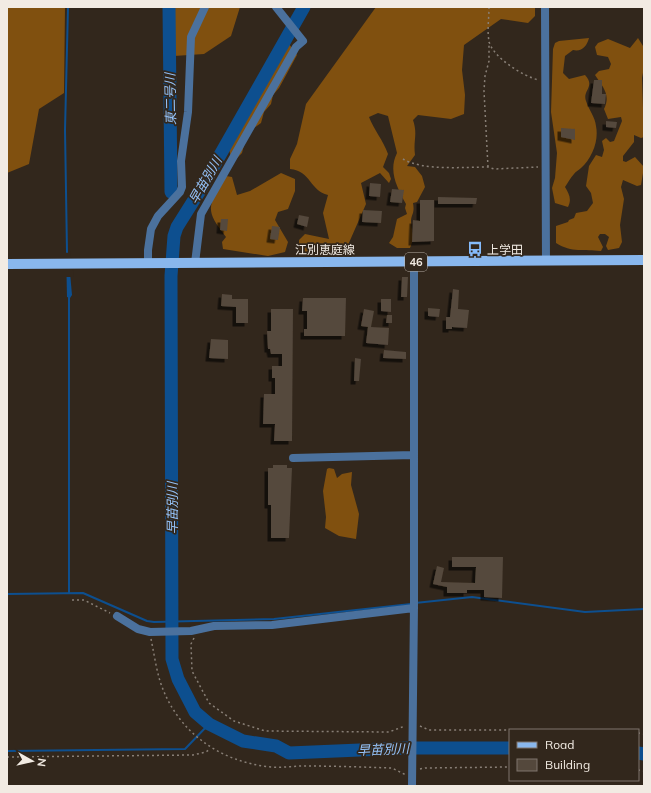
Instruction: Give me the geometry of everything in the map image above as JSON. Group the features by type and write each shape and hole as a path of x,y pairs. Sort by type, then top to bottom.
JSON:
{"main road":[{"name":"江別恵庭線","path":"7,264 644,260"}],"street":[{"path":"151,263 148,250 151,229 158,216 180,192 182,186 181,161 188,112 191,37 206,7"},
{"path":"192,263 201,214 296,47 303,41 276,7"},
{"path":"545,7 544,167 546,261"},
{"path":"412,776 414,605 414,262"},
{"path":"293,458 413,455"},
{"path":"117,616 138,629 152,631 194,630 214,626 272,625 414,605"}],"path":[{"path":"488,167 484,91 485,76 489,61 489,7"},
{"path":"489,42 494,52 514,68 537,80 545,80"},
{"path":"402,159 410,164 448,167 488,167 494,169 544,167"},
{"path":"72,600 84,600 117,616"},
{"path":"194,630 191,644 192,671 209,702 234,721 265,730 389,732 412,725 429,730 509,730"},
{"path":"152,631 160,682 175,713 195,736 210,748 228,757 250,764 271,767 392,768 412,776 425,768 509,767"},
{"path":"7,757 193,755 206,752 210,748"}],"shaded area":[{"path":"7,7 65,7 64,93 39,109 29,164 7,173"},
{"path":"170,7 240,7 231,36 204,54 174,56"},
{"path":"376,7 535,7 535,16 528,23 501,19 464,45 462,70 465,95 464,114 451,119 418,115 413,120 415,130 415,155 407,166 415,167 422,176 425,187 417,202 413,203 414,209 411,222 413,238 410,248 397,248 389,243 393,237 397,219 407,214 405,208 406,204 395,179 393,166 397,153 388,116 378,113 369,117 388,154 383,167 389,173 391,179 389,183 380,173 361,183 366,204 344,251 299,252 299,240 305,234 329,239 323,213 328,195 317,190 302,173 290,169 290,159 297,144 306,104"},
{"path":"288,38 289,44 297,55 279,88 273,95 271,104 264,112 261,123 247,133 242,153 237,158 231,157 226,138 284,40"},
{"path":"589,38 584,48 573,50 565,56 563,73 569,79 585,75 588,79 589,86 585,97 597,132 594,149 585,164 575,172 565,187 570,199 568,207 555,203 552,188 555,178 557,153 551,112 553,49 555,43 559,41"},
{"path":"638,38 643,46 644,67 642,78 644,137 641,138 634,135 634,142 623,156 623,161 626,162 635,157 644,167 641,185 637,186 623,180 621,187 624,199 620,225 622,242 619,248 608,250 606,246 609,237 605,234 600,234 598,237 603,247 601,251 567,248 556,243 556,226 568,222 574,218 576,213 587,211 593,203 591,193 586,186 589,166 596,155 602,157 604,150 602,141 606,138 610,142 614,141 622,121 621,117 608,119 604,109 607,99 605,91 595,75 599,71 609,69 611,64 608,57 597,55 595,47 598,43 608,39 630,48"},
{"path":"281,173 295,179 295,191 288,209 278,212 275,220 288,242 285,252 268,256 223,249 222,242 226,237 211,213 211,207 212,201 226,176 232,177 237,195 250,191"},
{"path":"327,469 334,469 337,478 342,474 352,472 351,485 359,514 356,539 339,536 325,528 326,517 323,491"}],"water":[{"path":"66,250 68,250 72,295 70,298 67,297"}],"pier":[{"path":"64,250 70,251 74,277 64,277"}],"building":[{"path":"594,80 602,80 602,94 606,94 605,104 591,103"},
{"path":"606,121 617,122 616,128 606,127"},
{"path":"561,128 575,129 575,140 561,137"},
{"path":"370,183 381,184 380,197 369,196"},
{"path":"392,189 404,190 402,203 390,202"},
{"path":"438,197 477,198 476,204 438,204"},
{"path":"420,200 434,200 434,241 412,242 413,220 420,221"},
{"path":"363,210 382,211 381,223 362,222"},
{"path":"299,215 309,217 307,227 297,224"},
{"path":"221,219 228,219 227,231 220,230"},
{"path":"272,226 280,227 278,240 270,239"},
{"path":"402,277 408,277 407,297 401,297"},
{"path":"453,289 459,290 458,309 469,310 467,328 452,327 452,329 446,329 446,317 450,317"},
{"path":"222,294 232,295 232,299 248,299 248,323 236,323 236,307 221,306"},
{"path":"303,298 346,298 345,336 304,336 304,329 307,329 307,311 302,311"},
{"path":"381,299 391,299 391,312 381,311"},
{"path":"428,308 440,309 439,317 428,316"},
{"path":"271,309 293,309 292,441 274,441 275,424 263,424 264,394 275,394 275,378 272,378 272,366 282,366 282,354 271,354 270,349 268,349 267,331 271,331"},
{"path":"364,309 374,311 371,327 389,328 388,345 366,343 368,327 361,326"},
{"path":"387,315 392,315 392,323 386,323"},
{"path":"211,339 228,340 228,359 209,358"},
{"path":"384,350 406,352 406,359 383,358"},
{"path":"355,358 361,359 359,381 354,381"},
{"path":"273,465 287,465 287,468 292,468 289,538 271,538 271,505 268,505 268,468 273,468"},
{"path":"452,557 503,557 502,598 484,597 484,590 467,590 467,593 447,593 447,587 433,584 437,566 444,568 441,582 475,583 476,567 452,567"}],"waterway":[{"path":"67,252 65,130 68,7"},
{"name":"東二号川","path":"169,7 171,192"},
{"name":"早苗別川","path":"304,7 199,192 177,227 174,236 171,276 172,659 178,679 195,712 209,724 243,741 276,746 289,753 407,748 509,748"},
{"path":"69,296 69,593"},
{"path":"7,594 83,593 147,621 154,622 274,619 411,604"},
{"path":"415,603 472,597 585,612 644,609"},
{"path":"7,751 185,749 209,724"},
{"name":"早苗別川","path":"639,753 644,754"}],"place":[{"name":"上学田","path":"475,249"}]}
